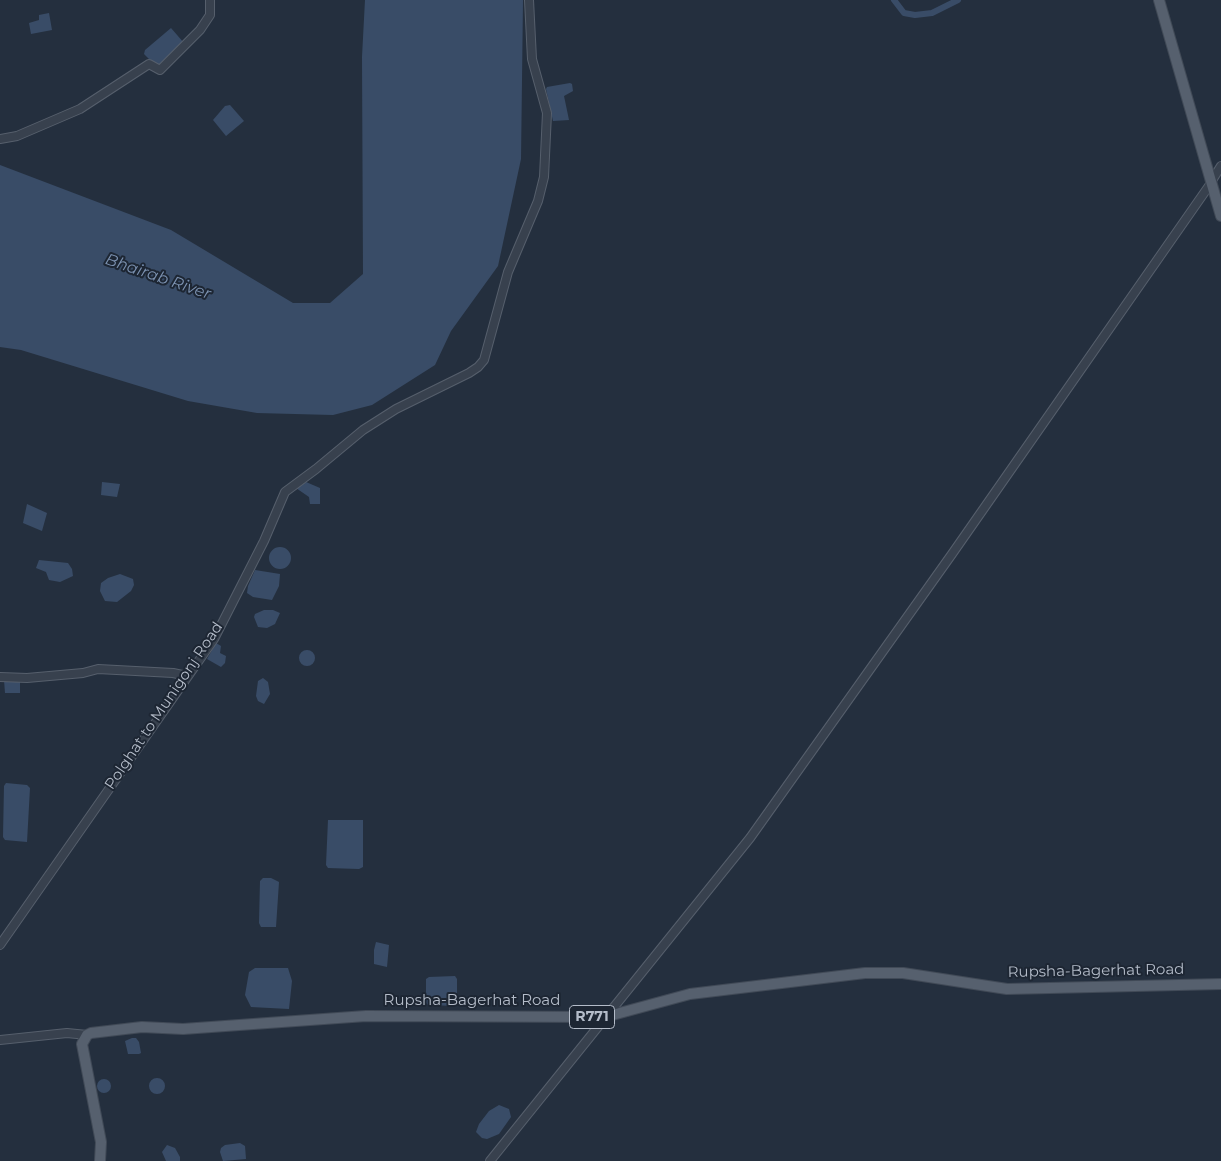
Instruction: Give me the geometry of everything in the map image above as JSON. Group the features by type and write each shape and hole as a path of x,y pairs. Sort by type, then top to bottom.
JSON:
{"main road":[{"path":"1159,0 1221,216"},
{"name":"Rupsha-Bagerhat Road","path":"87,1035 142,1027 183,1029 366,1016 605,1017 690,994 865,973 903,973 1007,989 1221,984"},
{"path":"87,1035 82,1044 101,1142 100,1161"}],"street":[{"path":"0,139 17,136 80,109 149,64 160,70 200,30 210,15 210,0"},
{"name":"Polghat to Munigonj Road","path":"0,945 214,639 264,540 285,492 316,470 363,430 396,409 469,373 484,360 508,272 538,201 544,177 547,114 532,59 529,0"},
{"path":"490,1161 750,838 952,554 1221,166"},
{"path":"0,677 27,678 83,673 98,669 173,673 187,676"},
{"path":"0,1040 67,1033 87,1035"}],"water":[{"name":"Bhairab River","path":"365,0 523,0 521,159 498,266 451,331 435,365 372,405 333,415 257,413 188,401 21,350 0,347 0,165 171,230 293,303 330,303 363,274 362,57"},
{"path":"49,13 52,30 31,34 29,23 39,20 39,15"},
{"path":"171,28 184,43 158,68 144,54 145,50"},
{"path":"572,84 573,91 564,96 569,120 553,121 546,89 547,87"},
{"path":"230,105 244,121 226,136 213,120 225,106"},
{"path":"102,482 120,484 117,497 101,495"},
{"path":"306,482 320,488 320,504 310,504 309,497 296,488"},
{"path":"27,504 47,513 42,531 23,523"},
{"path":"280,547 288,550 291,558 288,566 280,569 272,566 269,558 272,550"},
{"path":"39,560 68,563 72,569 73,576 60,582 49,580 46,572 36,568"},
{"path":"255,570 280,574 279,586 272,600 253,597 247,593"},
{"path":"120,574 133,579 134,585 131,591 117,602 105,601 100,591 101,583 108,578"},
{"path":"264,610 273,610 280,613 275,624 267,628 258,627 254,617 255,614"},
{"path":"216,643 221,646 220,653 226,656 225,663 221,667 207,659"},
{"path":"307,650 313,652 315,658 313,664 307,666 301,664 299,658 301,652"},
{"path":"263,678 268,682 270,694 264,704 258,701 256,696 258,681"},
{"path":"4,680 20,680 20,693 5,693"},
{"path":"6,783 27,785 30,788 27,842 5,840 3,837 4,786"},
{"path":"328,820 363,820 363,867 359,869 328,868 326,865"},
{"path":"263,878 271,878 279,882 276,927 261,927 259,923 260,881"},
{"path":"376,942 389,945 387,967 374,964"},
{"path":"255,968 288,968 292,981 289,1009 251,1007 245,995 249,972"},
{"path":"455,976 457,979 457,1006 428,1005 426,1003 426,979 429,977"},
{"path":"136,1038 139,1042 141,1053 128,1054 125,1041"},
{"path":"157,1078 163,1080 165,1086 163,1092 157,1094 151,1092 149,1086 151,1080"},
{"path":"101,1079 107,1079 111,1086 107,1093 101,1093 97,1089 97,1083"},
{"path":"499,1105 509,1109 511,1117 499,1134 487,1139 482,1138 476,1132 479,1124 489,1111"},
{"path":"240,1143 245,1146 246,1159 223,1161 220,1152 221,1148 225,1145"},
{"path":"167,1145 175,1148 180,1161 166,1161 162,1152"}],"waterway":[{"path":"894,0 904,13 915,15 932,13 958,0"}]}
